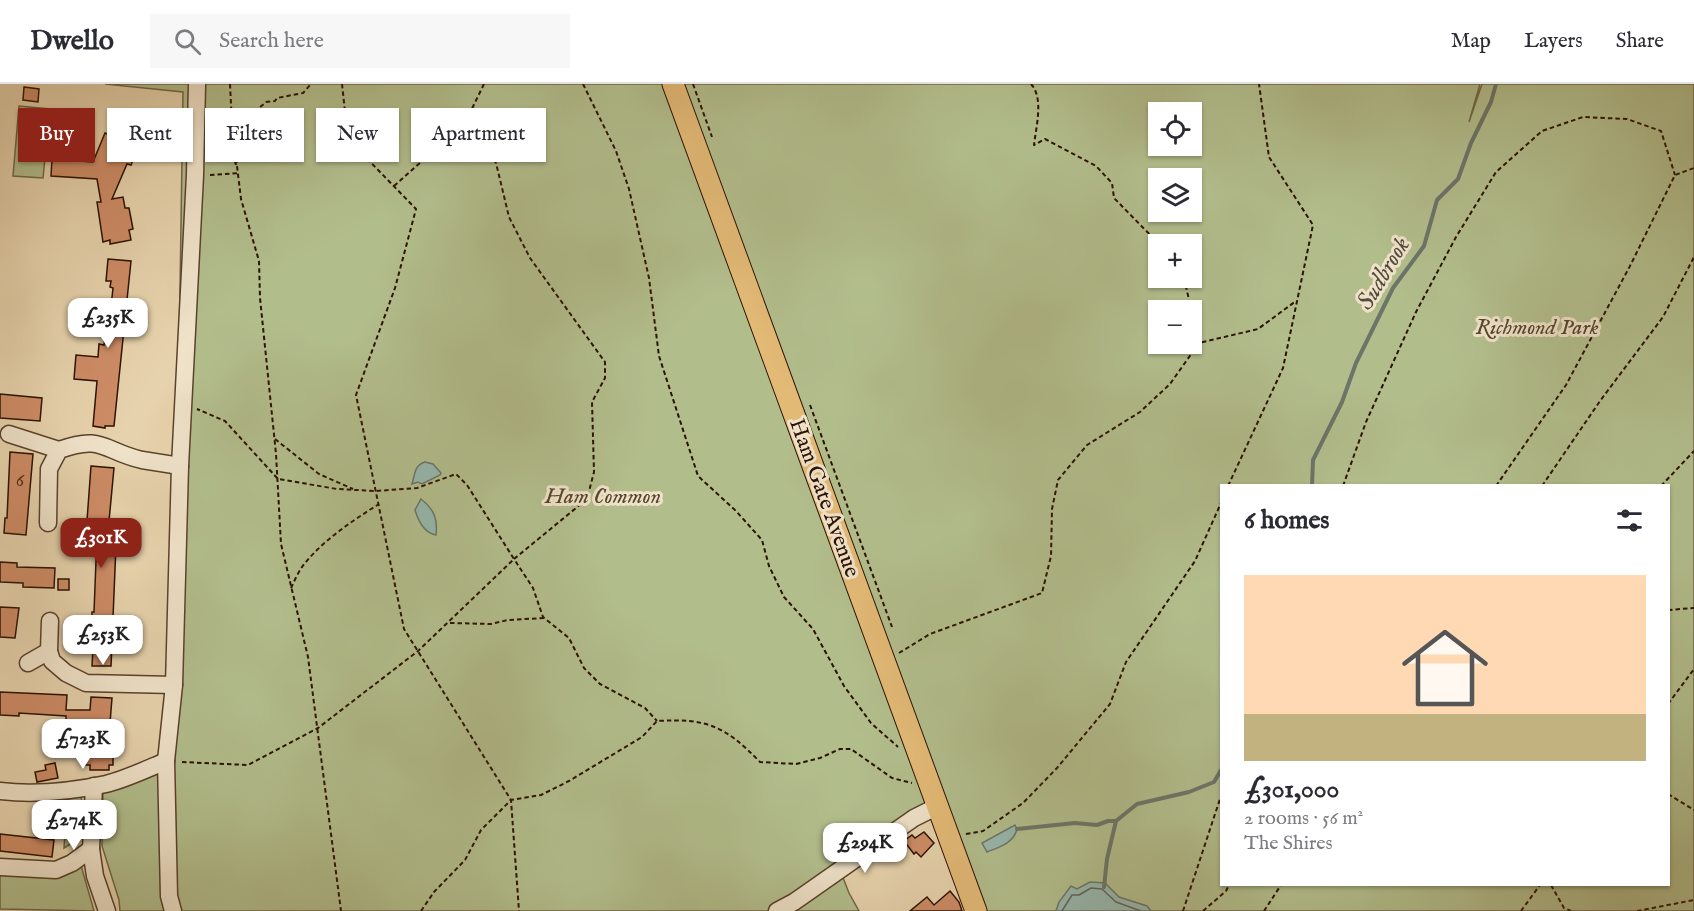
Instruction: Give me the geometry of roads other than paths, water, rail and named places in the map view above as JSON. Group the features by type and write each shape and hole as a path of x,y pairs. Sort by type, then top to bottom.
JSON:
{"main road":[{"name":"Ham Gate Avenue","path":"673,84 976,911"}],"street":[{"path":"173,911 169,897 166,761 174,685 180,466 195,175 197,84"},
{"path":"9,434 59,450 77,443 96,442 140,459 180,466"},
{"path":"48,523 49,469 59,450"},
{"path":"50,621 49,651 52,661 86,683 174,685"},
{"path":"28,663 49,651"},
{"path":"0,791 43,791 94,786 166,761"},
{"path":"94,786 91,849 95,876 106,911"},
{"path":"777,911 794,902 914,818 935,797"},
{"path":"0,867 56,870 72,863 91,849"}],"water":[{"path":"425,462 433,464 441,473 440,475 422,484 418,482 412,484 417,468"},
{"path":"421,499 434,515 436,535 425,529 418,518 415,510"},
{"path":"1015,825 1017,829 1013,838 987,852 982,843"},
{"path":"1090,882 1105,883 1119,897 1147,906 1151,911 1056,911 1059,902 1071,886 1077,889"}],"waterway":[{"name":"Sudbrook","path":"1312,484 1313,460 1342,402 1356,363 1393,288 1424,246 1437,200 1458,179 1471,143 1491,102 1496,84"},
{"name":"Sudbrook","path":"1104,887 1107,859 1116,821 1137,804 1189,792 1214,782 1220,772"},
{"path":"1017,829 1075,823 1097,825 1116,821"}],"park label":[{"name":"Richmond Park","path":"1537,328"},
{"name":"Ham Common","path":"603,497"}]}
